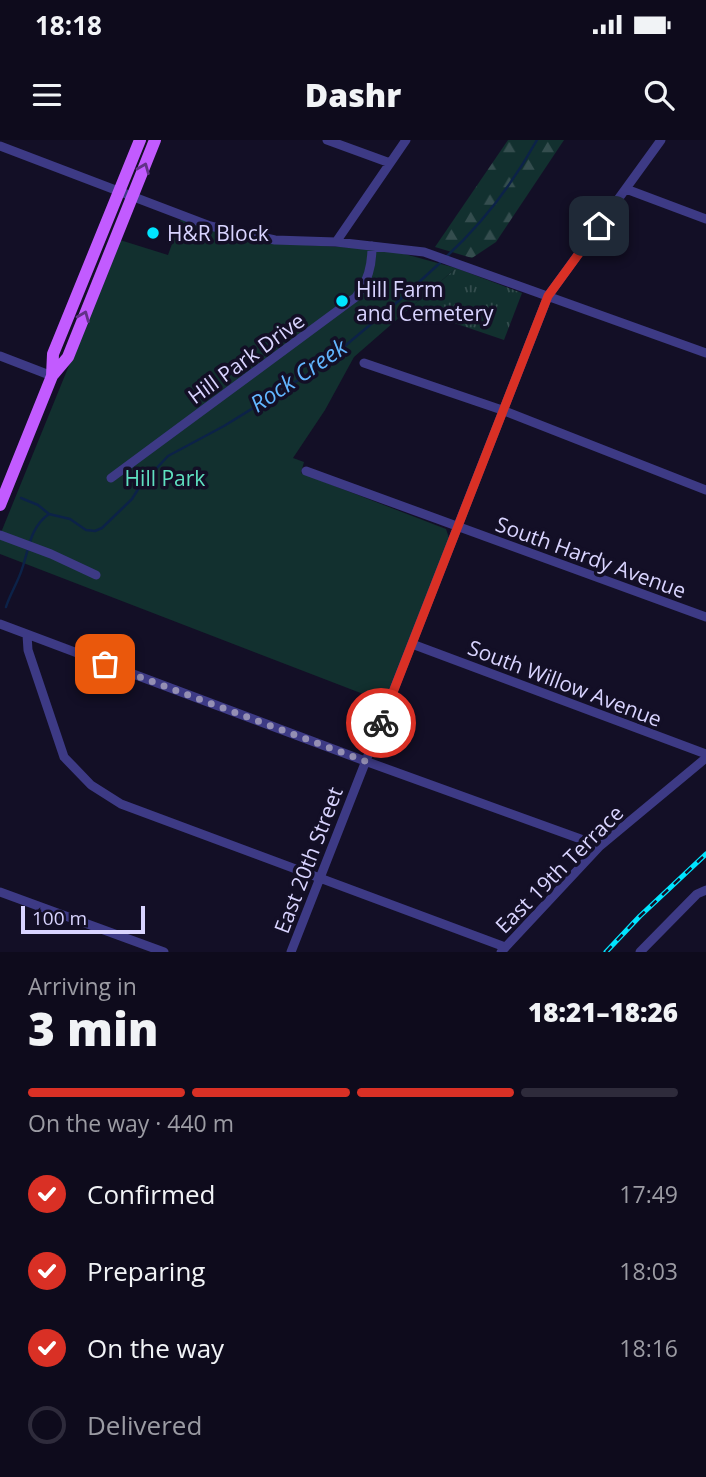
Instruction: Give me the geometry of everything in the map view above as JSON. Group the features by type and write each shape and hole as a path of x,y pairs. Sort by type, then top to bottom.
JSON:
{"main road":[{"path":"52,376 53,354 140,140"},
{"path":"0,505 52,376 68,357 155,140"}],"street":[{"path":"327,140 390,163"},
{"path":"336,242 406,140"},
{"name":"East 20th Street","path":"291,952 548,296 662,140"},
{"path":"0,146 210,226 275,240 336,242 424,252 461,263 706,353"},
{"path":"626,189 706,219"},
{"name":"Hill Park Drive","path":"111,478 356,297 366,284 372,268 372,246"},
{"path":"0,356 52,376"},
{"path":"364,363 502,410 706,490"},
{"name":"South Hardy Avenue","path":"306,471 706,617"},
{"path":"0,535 96,575"},
{"path":"0,624 600,846"},
{"path":"27,635 28,650 64,757 88,782 121,804 320,877 503,949"},
{"name":"South Willow Avenue","path":"412,644 706,756"},
{"name":"East 19th Terrace","path":"503,949 600,846 706,756"},
{"path":"640,952 697,894 706,890"},
{"path":"0,891 164,952"}],"green space":[{"path":"508,140 564,140 496,242 472,258 435,247"},
{"name":"Hill Park","path":"181,219 288,244 401,253 456,268 354,357 325,410 293,458 304,462 301,473 446,529 449,538 384,702 0,554 0,535 120,240 168,255"},
{"path":"456,268 522,293 504,340 410,308"}],"waterway":[{"name":"Rock Creek","path":"446,257 496,202 537,140"},
{"name":"Rock Creek","path":"21,498 38,505 49,514 70,519 86,530 95,531 102,528 132,499 140,486 168,456 224,426 321,366 441,262"},
{"path":"6,607 34,532 49,514"}],"railway":[{"path":"606,952 706,854"}],"way so far":[{"path":"105,664 365,761 381,723"}],"place":[{"name":"H&R Block","path":"153,233"},
{"name":"Hill Farm and Cemetery","path":"342,301"}],"route":[{"path":"381,723 548,296 599,226"}]}
